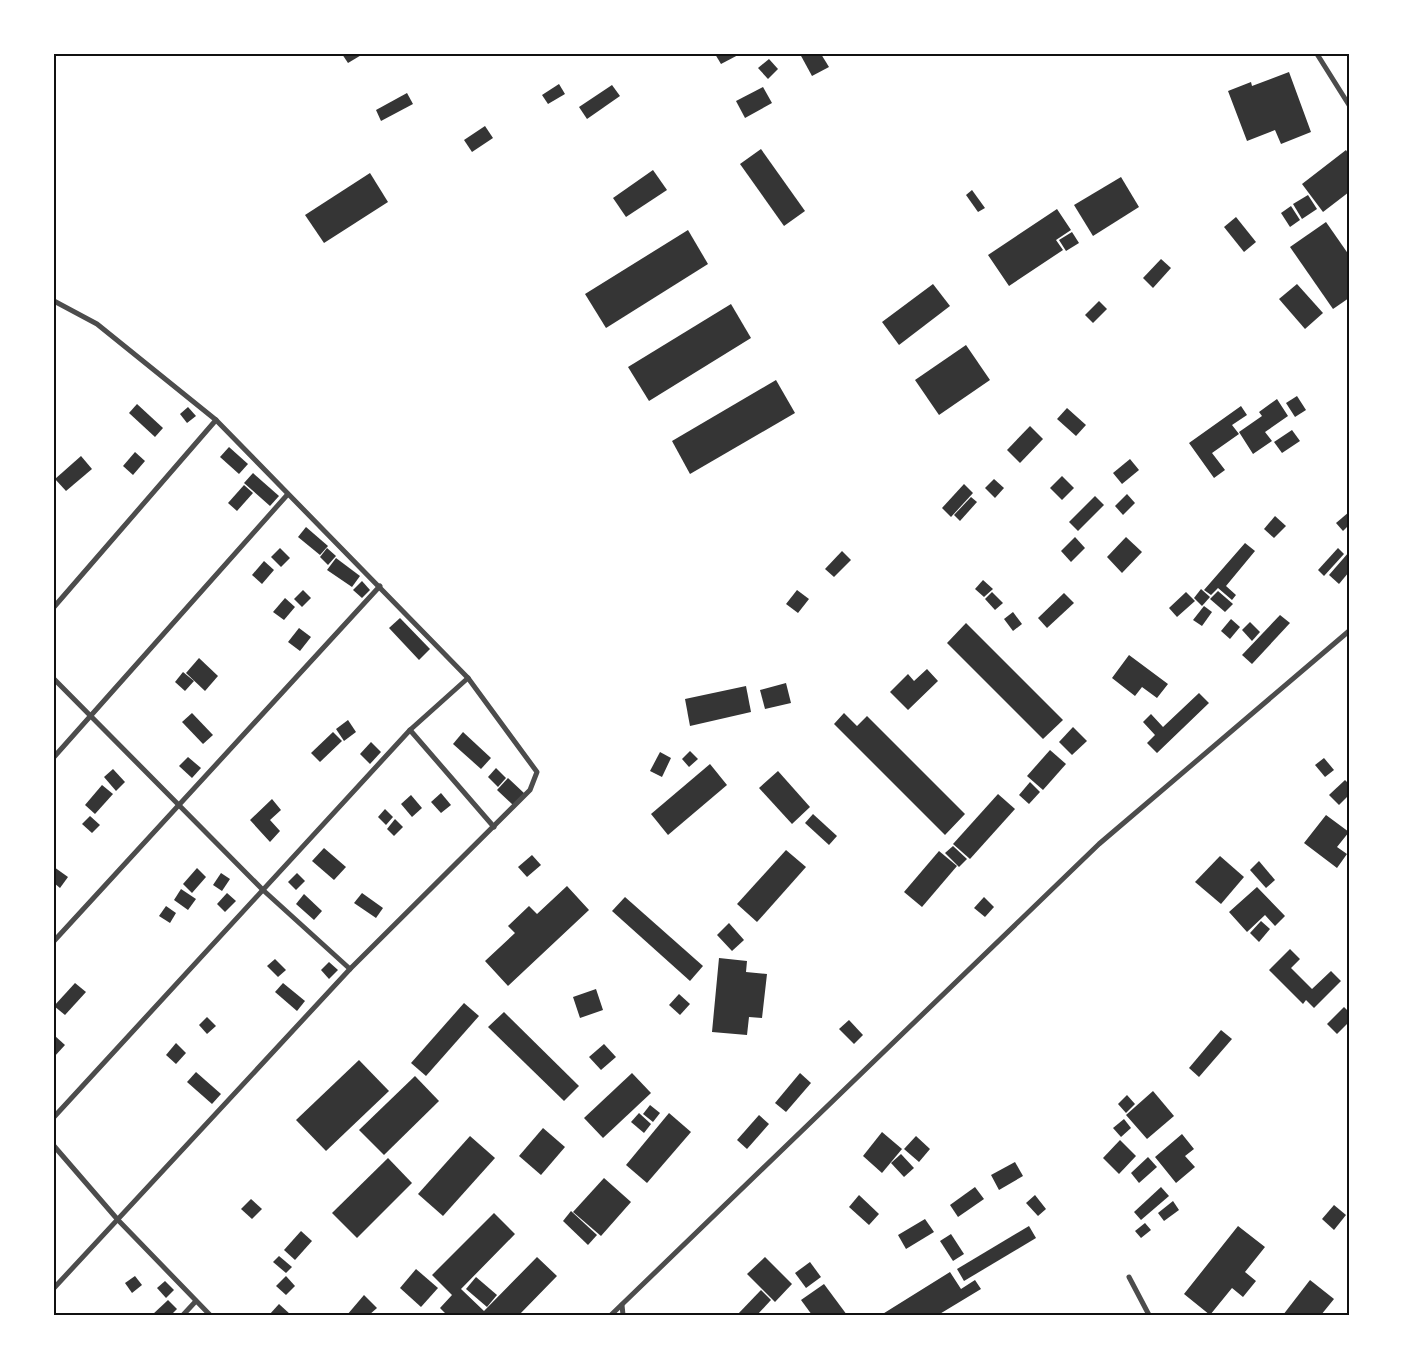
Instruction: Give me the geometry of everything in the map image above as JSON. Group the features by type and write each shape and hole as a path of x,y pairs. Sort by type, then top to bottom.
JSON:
{"street":[{"path":"1317,54 1349,105"},
{"path":"54,301 97,324 216,420 468,678 537,772 530,790 494,828 350,969 54,1288"},
{"path":"54,607 216,420"},
{"path":"54,757 288,494"},
{"path":"54,941 380,586"},
{"path":"611,1315 1099,844 1349,631"},
{"path":"54,1117 410,730 468,678"},
{"path":"54,679 263,890 350,969"},
{"path":"410,730 494,828"},
{"path":"54,1146 118,1220 210,1315"},
{"path":"1128,1277 1149,1315"},
{"path":"183,1315 196,1301"},
{"path":"622,1304 623,1315"}],"building":[{"path":"342,54 363,54 348,63"},
{"path":"715,54 740,54 721,64"},
{"path":"800,54 821,54 829,67 812,76"},
{"path":"769,59 778,69 768,79 758,68"},
{"path":"1289,72 1311,132 1281,144 1275,130 1247,141 1228,91 1251,82 1252,86"},
{"path":"559,84 565,94 548,104 542,95"},
{"path":"612,85 620,96 587,119 579,107"},
{"path":"763,87 772,103 745,118 736,101"},
{"path":"407,93 413,104 381,121 376,110"},
{"path":"485,126 493,138 472,152 464,140"},
{"path":"761,149 805,211 784,226 740,164"},
{"path":"1346,150 1349,155 1349,192 1323,212 1302,184"},
{"path":"653,170 667,190 626,217 613,198"},
{"path":"370,173 388,202 324,243 305,215"},
{"path":"1121,177 1139,207 1093,236 1074,205"},
{"path":"972,190 985,208 978,212 966,195"},
{"path":"1308,195 1317,209 1302,219 1293,204"},
{"path":"1291,206 1300,220 1290,227 1281,213"},
{"path":"1057,209 1071,230 1056,240 1063,250 1009,286 988,255"},
{"path":"1236,217 1256,242 1244,252 1224,227"},
{"path":"1326,222 1349,255 1349,298 1333,309 1290,247"},
{"path":"688,230 708,264 606,328 585,294"},
{"path":"1072,232 1079,243 1066,251 1059,240"},
{"path":"1161,259 1171,268 1153,288 1143,278"},
{"path":"933,284 950,306 899,345 882,322"},
{"path":"1297,284 1323,313 1305,329 1279,299"},
{"path":"1099,301 1107,309 1093,323 1085,315"},
{"path":"731,304 751,338 649,401 628,367"},
{"path":"966,345 990,380 939,415 915,380"},
{"path":"776,380 795,413 690,474 672,441"},
{"path":"1297,396 1306,410 1295,417 1286,403"},
{"path":"1277,399 1288,416 1265,432 1272,441 1253,454 1239,432 1262,416 1259,412"},
{"path":"137,404 163,428 155,437 129,413"},
{"path":"1241,406 1247,415 1232,425 1239,434 1212,453 1225,470 1214,478 1189,443"},
{"path":"188,407 196,416 187,423 180,414"},
{"path":"1067,408 1086,425 1076,436 1057,419"},
{"path":"1030,426 1043,439 1020,463 1007,450"},
{"path":"1292,430 1300,441 1282,453 1274,442"},
{"path":"229,447 248,464 239,474 220,457"},
{"path":"135,452 145,461 133,475 123,466"},
{"path":"81,456 92,469 66,491 55,479"},
{"path":"1130,459 1139,470 1122,484 1113,473"},
{"path":"253,473 279,496 270,506 244,483"},
{"path":"1062,476 1074,488 1062,500 1050,488"},
{"path":"994,479 1004,488 995,498 985,488"},
{"path":"964,484 973,493 951,517 942,508"},
{"path":"244,485 253,493 237,511 228,503"},
{"path":"1127,494 1135,503 1123,515 1115,506"},
{"path":"1095,496 1104,505 1078,531 1069,522"},
{"path":"971,497 977,502 960,521 954,515"},
{"path":"1349,512 1349,525 1343,531 1336,523"},
{"path":"1275,516 1286,526 1274,538 1264,529"},
{"path":"306,527 328,546 320,555 298,537"},
{"path":"1075,537 1085,548 1071,562 1061,551"},
{"path":"1126,537 1142,552 1122,573 1107,557"},
{"path":"1245,543 1255,551 1226,586 1236,595 1232,600 1218,588 1211,595 1204,590"},
{"path":"280,548 290,558 281,567 271,557"},
{"path":"327,548 336,556 328,565 320,557"},
{"path":"1338,548 1344,554 1324,576 1318,570"},
{"path":"842,551 851,560 834,577 825,569"},
{"path":"1349,552 1349,572 1339,584 1329,575"},
{"path":"336,558 360,576 352,587 327,570"},
{"path":"264,561 274,570 262,584 252,575"},
{"path":"983,580 993,589 984,597 975,589"},
{"path":"362,581 370,590 362,598 353,590"},
{"path":"1201,589 1210,597 1202,606 1194,598"},
{"path":"303,590 311,598 302,607 294,599"},
{"path":"797,590 809,599 798,613 786,604"},
{"path":"1218,591 1233,604 1225,612 1210,599"},
{"path":"992,592 1003,603 995,610 985,599"},
{"path":"1186,592 1195,601 1177,617 1169,608"},
{"path":"1064,593 1074,603 1047,628 1038,618"},
{"path":"285,598 295,607 284,620 273,612"},
{"path":"1204,606 1212,612 1202,626 1193,620"},
{"path":"1013,612 1022,624 1013,631 1004,619"},
{"path":"1280,615 1290,623 1252,664 1242,655"},
{"path":"400,618 430,649 419,660 389,628"},
{"path":"1231,619 1240,627 1230,639 1221,631"},
{"path":"1250,622 1260,632 1252,641 1242,630"},
{"path":"966,623 1063,720 1043,739 947,643"},
{"path":"299,628 311,637 300,651 288,642"},
{"path":"1129,655 1168,684 1157,698 1142,687 1135,696 1112,678"},
{"path":"199,658 218,676 205,691 186,673"},
{"path":"927,669 938,681 908,710 890,692 908,674 914,681"},
{"path":"183,672 194,681 185,691 175,682"},
{"path":"786,683 791,703 765,709 760,690"},
{"path":"746,686 751,712 690,726 685,699"},
{"path":"1199,693 1209,703 1157,753 1147,743 1155,735 1143,722 1151,714 1163,727"},
{"path":"192,713 213,735 203,744 182,722"},
{"path":"844,713 857,726 867,716 965,814 945,835 834,724"},
{"path":"348,720 356,732 344,741 336,729"},
{"path":"1073,727 1087,741 1072,755 1059,742"},
{"path":"333,732 342,741 320,762 311,753"},
{"path":"463,732 491,758 481,769 453,744"},
{"path":"371,742 381,752 370,764 360,754"},
{"path":"1050,750 1066,764 1043,790 1027,776"},
{"path":"690,751 698,759 689,767 682,759"},
{"path":"660,752 671,758 662,777 650,771"},
{"path":"188,757 201,768 192,778 179,766"},
{"path":"1324,758 1334,770 1325,777 1315,765"},
{"path":"710,764 727,785 668,835 651,814"},
{"path":"496,768 506,778 498,787 488,777"},
{"path":"113,769 125,782 116,791 104,777"},
{"path":"778,771 810,807 792,824 759,788"},
{"path":"508,778 525,794 514,806 497,790"},
{"path":"1345,780 1349,784 1349,795 1339,805 1329,795"},
{"path":"1030,782 1040,792 1029,804 1019,795"},
{"path":"102,785 113,794 95,814 85,805"},
{"path":"441,793 451,805 441,813 431,802"},
{"path":"998,794 1015,809 970,859 953,844"},
{"path":"411,795 422,808 412,817 401,804"},
{"path":"272,799 281,810 270,820 280,831 270,842 250,820"},
{"path":"385,809 393,817 386,825 378,817"},
{"path":"813,814 837,836 829,845 805,823"},
{"path":"1326,815 1349,832 1337,847 1347,854 1337,868 1304,843"},
{"path":"90,816 100,825 92,833 82,824"},
{"path":"395,819 403,827 394,836 387,829"},
{"path":"953,846 967,859 959,867 945,853"},
{"path":"324,848 346,867 334,880 312,861"},
{"path":"786,850 806,867 757,922 737,904"},
{"path":"939,851 957,866 922,907 904,892"},
{"path":"532,855 541,865 527,877 518,867"},
{"path":"1220,856 1244,877 1221,904 1195,882"},
{"path":"1259,861 1275,880 1266,888 1250,870"},
{"path":"54,867 68,877 60,888 54,883"},
{"path":"197,868 206,877 192,893 183,884"},
{"path":"221,873 230,879 222,891 213,885"},
{"path":"297,873 305,881 296,890 288,882"},
{"path":"567,886 589,910 508,986 485,961 515,933 508,926 529,906 537,914"},
{"path":"1257,887 1285,916 1275,926 1265,915 1247,932 1229,912"},
{"path":"181,889 196,899 188,910 174,900"},
{"path":"227,893 236,901 225,912 217,904"},
{"path":"362,893 383,908 376,918 354,903"},
{"path":"304,894 322,911 314,920 296,904"},
{"path":"625,897 703,966 690,981 612,911"},
{"path":"984,897 994,907 985,917 974,908"},
{"path":"166,906 176,913 170,923 159,916"},
{"path":"1261,921 1270,929 1259,942 1250,933"},
{"path":"729,923 744,940 732,951 717,935"},
{"path":"1290,949 1300,959 1291,968 1312,989 1331,971 1341,981 1314,1008 1306,1000 1303,1004 1269,970"},
{"path":"719,958 747,961 746,972 767,974 762,1018 749,1017 747,1035 712,1032"},
{"path":"275,959 286,970 278,977 267,966"},
{"path":"329,962 338,970 329,979 321,970"},
{"path":"75,983 86,992 65,1015 54,1006"},
{"path":"283,983 305,1001 297,1011 275,992"},
{"path":"596,989 603,1010 580,1018 573,997"},
{"path":"679,994 690,1004 680,1015 669,1005"},
{"path":"464,1003 479,1016 426,1076 411,1063"},
{"path":"1344,1007 1349,1012 1349,1022 1337,1034 1327,1024"},
{"path":"504,1012 579,1086 564,1101 488,1027"},
{"path":"207,1017 216,1026 207,1034 199,1025"},
{"path":"849,1020 863,1035 854,1044 839,1029"},
{"path":"1221,1030 1232,1039 1199,1077 1189,1068"},
{"path":"55,1036 65,1045 54,1057 54,1038"},
{"path":"176,1043 186,1053 176,1064 166,1055"},
{"path":"604,1044 616,1057 601,1070 589,1057"},
{"path":"359,1060 389,1091 326,1151 296,1120"},
{"path":"196,1072 221,1094 212,1104 187,1082"},
{"path":"632,1073 651,1093 603,1138 584,1118"},
{"path":"800,1073 811,1083 786,1112 775,1103"},
{"path":"415,1076 439,1101 384,1155 359,1130"},
{"path":"1153,1091 1174,1116 1147,1139 1126,1115"},
{"path":"1127,1095 1135,1104 1126,1113 1118,1104"},
{"path":"650,1105 660,1113 653,1122 643,1114"},
{"path":"639,1113 651,1124 644,1133 631,1122"},
{"path":"669,1113 691,1132 647,1183 626,1165"},
{"path":"759,1115 769,1124 747,1149 737,1140"},
{"path":"1124,1119 1131,1128 1121,1137 1113,1128"},
{"path":"543,1128 565,1147 541,1175 519,1156"},
{"path":"882,1132 902,1149 882,1173 863,1156"},
{"path":"1182,1134 1194,1149 1185,1156 1195,1167 1176,1183 1155,1157"},
{"path":"470,1136 495,1158 443,1216 418,1194"},
{"path":"916,1136 930,1149 919,1162 904,1149"},
{"path":"1120,1140 1136,1156 1119,1174 1103,1158"},
{"path":"901,1154 914,1168 904,1177 891,1163"},
{"path":"1148,1157 1157,1167 1139,1183 1131,1173"},
{"path":"388,1158 412,1183 357,1238 332,1213"},
{"path":"1015,1162 1023,1176 999,1190 991,1175"},
{"path":"604,1178 631,1202 601,1236 573,1212"},
{"path":"975,1187 984,1199 958,1217 950,1205"},
{"path":"1161,1187 1169,1196 1141,1220 1134,1212"},
{"path":"859,1195 879,1214 869,1225 849,1207"},
{"path":"1035,1195 1046,1209 1038,1216 1026,1203"},
{"path":"251,1199 262,1209 252,1219 241,1209"},
{"path":"1173,1201 1179,1210 1164,1221 1158,1213"},
{"path":"1334,1205 1346,1215 1334,1230 1322,1219"},
{"path":"571,1211 597,1235 588,1245 563,1221"},
{"path":"494,1213 515,1234 461,1289 484,1311 537,1257 557,1276 519,1315 447,1315 440,1308 452,1295 432,1275"},
{"path":"925,1219 934,1232 906,1249 898,1235"},
{"path":"1145,1223 1151,1230 1141,1238 1135,1231"},
{"path":"1029,1226 1036,1238 964,1281 957,1269"},
{"path":"1238,1226 1265,1247 1245,1272 1256,1281 1243,1297 1232,1288 1210,1315 1184,1294"},
{"path":"301,1231 312,1241 295,1260 284,1250"},
{"path":"951,1234 964,1254 953,1261 940,1241"},
{"path":"279,1256 292,1267 286,1273 273,1262"},
{"path":"765,1257 792,1284 775,1302 747,1274"},
{"path":"810,1262 821,1277 806,1288 795,1273"},
{"path":"416,1269 438,1288 421,1307 400,1288"},
{"path":"950,1272 961,1289 975,1280 981,1289 938,1315 881,1315"},
{"path":"135,1276 142,1285 132,1293 125,1283"},
{"path":"286,1276 295,1286 286,1295 276,1286"},
{"path":"476,1277 497,1295 487,1307 466,1289"},
{"path":"1310,1280 1334,1299 1321,1315 1283,1315"},
{"path":"165,1281 174,1290 166,1298 157,1288"},
{"path":"824,1284 847,1315 812,1315 801,1300"},
{"path":"761,1290 771,1300 757,1315 737,1315"},
{"path":"364,1295 377,1308 369,1315 347,1315"},
{"path":"168,1300 177,1309 171,1315 152,1315"},
{"path":"279,1304 291,1315 269,1315"}]}
